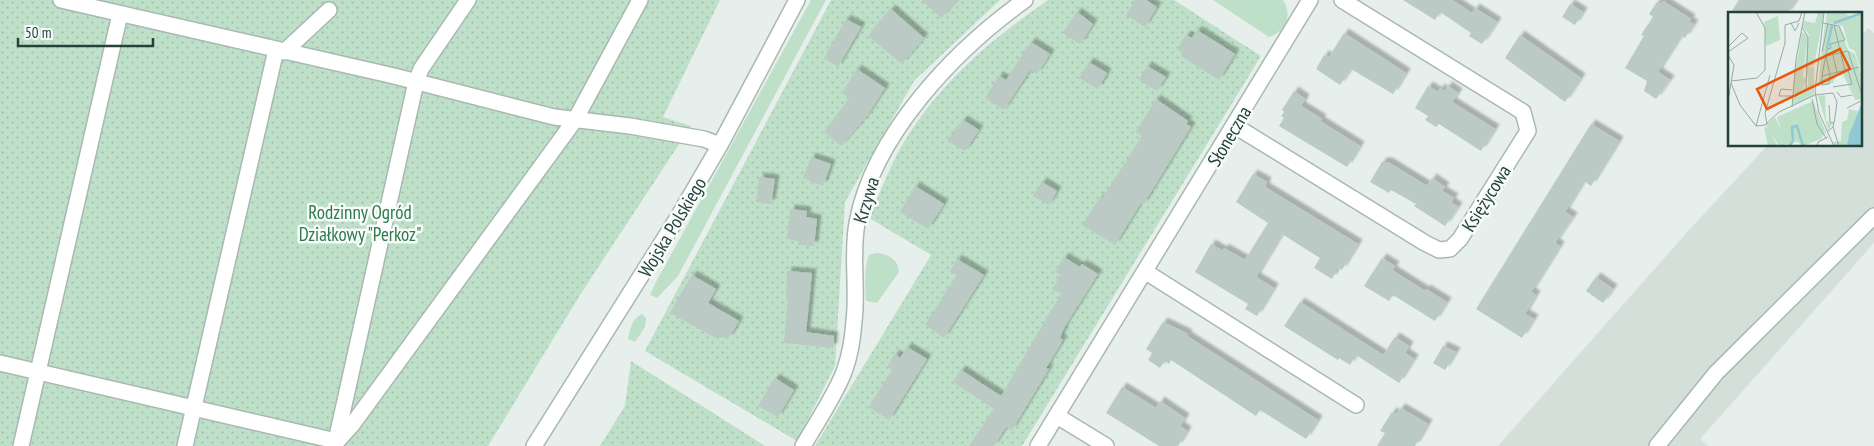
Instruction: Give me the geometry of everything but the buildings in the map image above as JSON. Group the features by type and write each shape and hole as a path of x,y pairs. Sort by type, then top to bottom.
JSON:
{"street":[{"path":"61,0 416,82 554,117 640,128 704,139 720,145"},
{"path":"335,444 416,82 421,69 468,0"},
{"path":"335,444 352,425 575,120 640,0"},
{"name":"Wojska Polskiego","path":"534,446 637,285 720,145 797,0"},
{"name":"Krzywa","path":"803,446 845,370 854,321 857,224 866,190 878,163 893,136 942,74 973,40 1025,0"},
{"name":"Słoneczna","path":"1038,446 1146,272 1310,0"},
{"name":"Księżycowa","path":"1235,126 1425,243 1439,250 1450,249 1460,239 1528,131 1528,124 1523,112 1342,0"},
{"path":"185,446 280,51 329,10"},
{"path":"21,446 120,14"},
{"path":"1657,446 1716,373 1874,216"},
{"path":"1146,272 1356,405"},
{"path":"0,363 193,408 335,444"},
{"path":"1057,416 1106,446"}],"shaded area":[{"path":"1868,28 1874,33 1874,243 1700,439 1708,446 1498,446 1689,230 1767,146 1862,146 1862,36"}],"green space":[{"name":"Rodzinny Ogród Działkowy \"Perkoz\"","path":"0,0 720,0 663,117 691,126 580,295 488,446 0,446"},
{"path":"811,0 826,0 678,276 657,298 650,295 656,282"},
{"path":"831,0 1000,0 914,81 845,202 835,366 797,441 645,351"},
{"path":"1048,0 1174,0 1261,56 1022,446 815,446 931,255 869,218 900,149 914,126 947,85 1005,31"},
{"path":"1213,0 1283,0 1287,11 1286,22 1280,31 1269,37"},
{"path":"876,253 892,258 897,264 899,272 877,303 866,301 865,284 866,265 869,255"},
{"path":"642,314 646,318 645,327 635,342 628,339 630,331 634,321"},
{"path":"631,361 765,446 600,446 625,406"}]}
